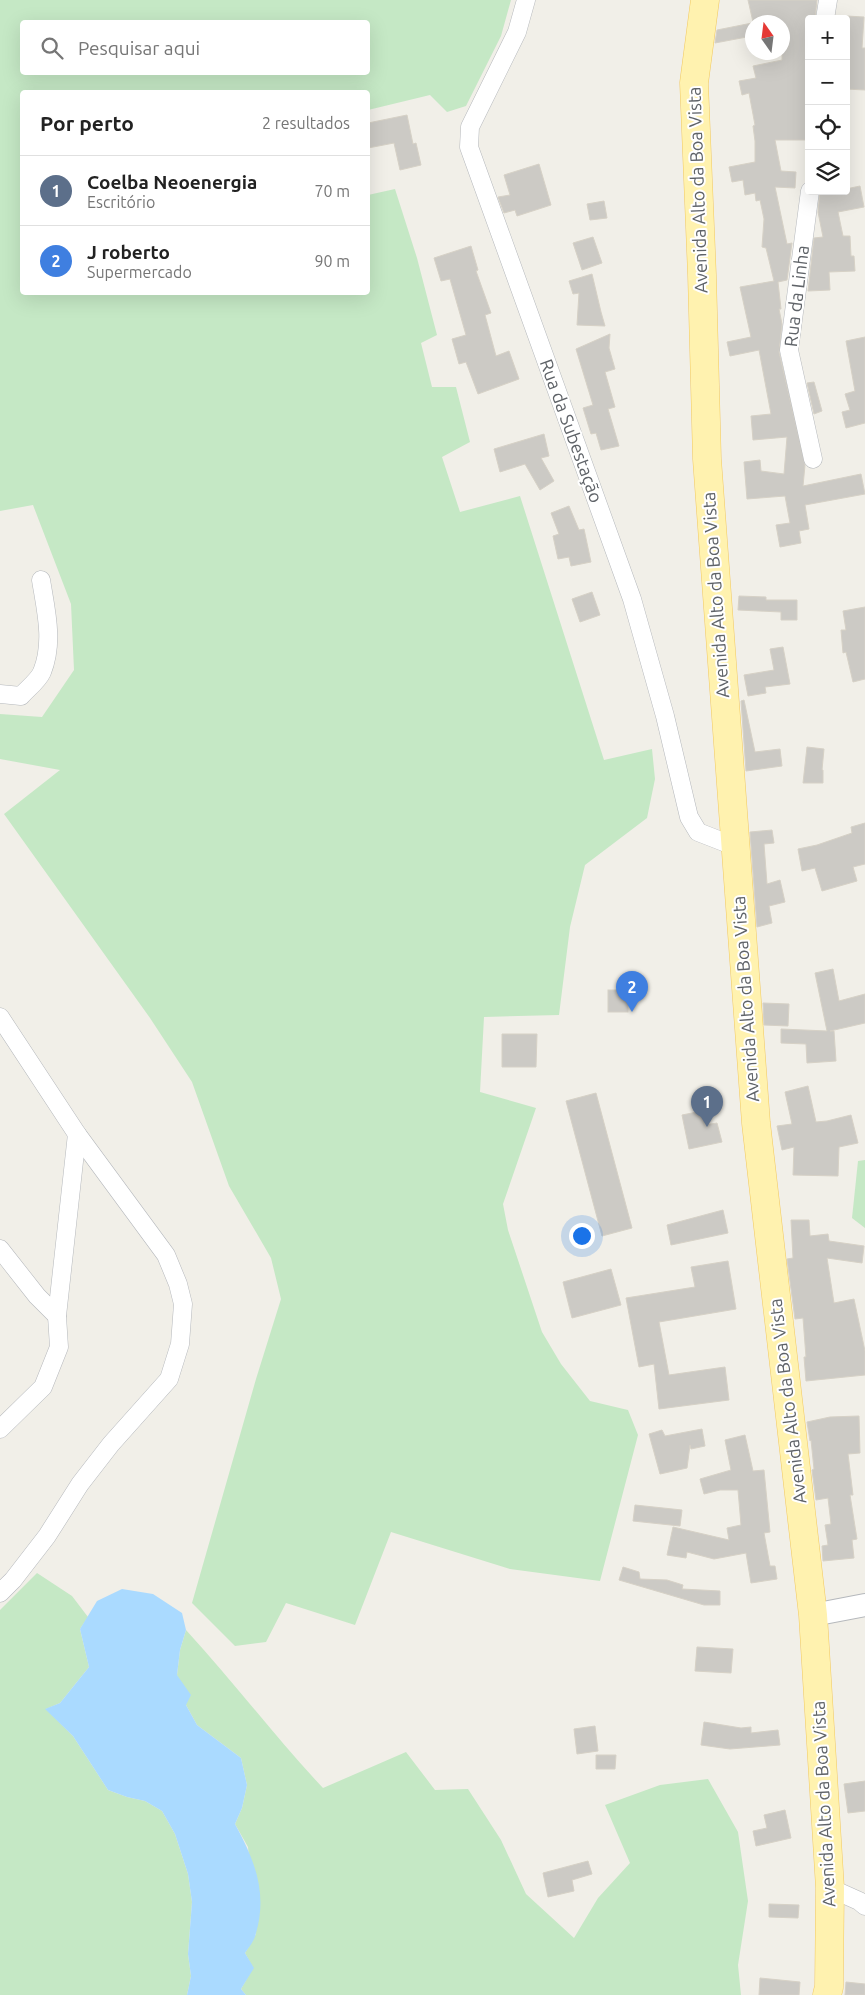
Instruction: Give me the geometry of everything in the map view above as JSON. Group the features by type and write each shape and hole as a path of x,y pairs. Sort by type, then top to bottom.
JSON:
{"main road":[{"name":"Avenida Alto da Boa Vista","path":"705,0 694,83 707,459 734,846 742,927 756,1123 813,1615 830,1888 829,1987 827,1995"}],"street":[{"name":"Rua da Subestação","path":"526,0 516,32 470,127 469,147 632,599 665,716 689,817 698,832 734,846"},
{"path":"826,15 828,0"},
{"name":"Rua da Linha","path":"809,195 789,350 813,460"},
{"path":"0,694 21,696 41,674 49,642 41,580"},
{"path":"0,1017 77,1134 166,1255 178,1284 183,1304 180,1344 169,1379 111,1444 80,1484 47,1536 0,1593"},
{"path":"0,1429 43,1387 58,1347 57,1316 77,1134"},
{"path":"0,1249 20,1276 57,1316"},
{"path":"813,1615 865,1605"},
{"path":"830,1888 859,1901 865,1906"}],"green space":[{"path":"0,0 511,0 501,36 466,106 447,112 430,95 370,110 370,90 20,90 20,295 370,295 370,195 395,189 417,258 437,335 421,343 432,387 456,387 470,442 442,457 460,512 520,496 604,760 652,749 655,779 647,818 585,865 570,927 559,1015 484,1017 480,1092 536,1108 503,1204 508,1230 542,1332 561,1364 590,1401 628,1410 638,1435 600,1581 510,1569 391,1532 355,1625 286,1603 266,1642 235,1646 192,1603 256,1379 281,1299 271,1258 229,1186 192,1082 150,1018 4,814 60,770 0,759 0,714 42,717 74,670 71,604 33,505 0,511"},
{"path":"865,1160 865,1228 852,1218 858,1161"},
{"path":"37,1573 72,1596 88,1617 80,1629 89,1667 60,1703 46,1709 73,1736 108,1790 145,1801 162,1811 175,1834 188,1874 192,1902 188,1954 191,1976 187,1995 0,1995 0,1610"},
{"path":"186,1630 323,1788 406,1752 435,1790 468,1789 501,1840 526,1894 574,1938 598,1898 630,1863 605,1805 660,1785 708,1779 738,1832 748,1901 738,1965 741,1995 246,1995 241,1989 253,1968 245,1953 256,1934 248,1847 235,1824 242,1808 247,1785 241,1758 197,1725 186,1705 177,1675 180,1650"}],"water":[{"path":"122,1589 153,1594 182,1613 186,1630 180,1650 177,1675 191,1695 186,1705 197,1725 241,1758 247,1785 242,1808 235,1824 253,1863 260,1890 259,1918 255,1936 245,1953 254,1968 241,1989 246,1995 187,1995 191,1976 188,1954 192,1902 188,1874 175,1834 162,1811 145,1801 108,1790 73,1736 45,1709 60,1703 89,1667 80,1629 97,1601"}],"building":[{"path":"748,0 817,0 815,15 805,15 805,140 775,140 781,171 796,172 795,188 775,187 787,244 792,243 787,280 778,282 781,309 779,309 782,324 779,352 805,465 803,486 861,474 865,494 805,505 809,529 799,531 801,543 780,547 776,525 790,523 785,496 747,499 744,462 760,460 761,471 784,474 787,437 753,440 751,416 771,414 759,350 730,356 727,342 751,337 740,287 774,281 766,248 762,247 764,219 760,200 756,201 755,193 745,195 743,180 732,182 729,167 755,162 753,126 755,125 749,93 742,95 739,81 756,78 753,66 790,60 790,15 751,15"},
{"path":"850,16 864,17 862,48 865,48 865,90 850,89"},
{"path":"745,24 745,37 715,43 717,30"},
{"path":"407,115 413,144 416,143 421,165 400,170 394,143 370,148 370,123"},
{"path":"539,164 551,205 517,216 515,210 504,213 498,197 510,195 504,175"},
{"path":"860,186 864,207 838,212 843,236 850,236 851,256 854,256 855,271 829,272 830,290 808,291 814,238 823,237 818,212 820,195 850,195 850,188"},
{"path":"604,201 607,218 590,220 587,204"},
{"path":"593,237 602,263 582,270 573,243"},
{"path":"471,246 478,270 476,271 491,313 485,315 496,356 509,351 519,379 478,394 466,362 459,364 452,339 466,335 450,279 441,281 434,258"},
{"path":"592,274 605,326 577,325 579,293 573,294 569,281"},
{"path":"610,334 609,348 615,369 605,372 615,407 608,409 619,446 601,450 596,433 591,434 583,408 593,405 576,349"},
{"path":"865,337 865,423 846,428 842,412 850,410 845,394 855,391 846,341"},
{"path":"814,382 822,411 814,414 807,383"},
{"path":"544,434 549,456 541,458 554,481 540,490 525,464 500,472 494,449"},
{"path":"569,506 579,530 584,529 591,562 571,566 569,557 558,559 553,536 559,534 551,513"},
{"path":"592,592 600,615 580,622 572,599"},
{"path":"739,596 766,597 766,600 797,600 797,620 781,620 781,612 738,610"},
{"path":"865,607 865,679 853,682 846,652 843,653 841,630 846,630 843,611"},
{"path":"783,647 790,684 765,687 766,693 748,696 744,675 774,670 770,649"},
{"path":"744,700 755,752 780,749 782,766 746,771 741,701"},
{"path":"807,747 824,749 823,783 803,783"},
{"path":"865,823 865,864 853,867 857,881 822,891 815,868 802,871 798,849 817,845 852,833 851,827"},
{"path":"772,830 774,843 764,844 767,884 780,880 785,902 769,906 772,923 757,927 750,832"},
{"path":"833,969 839,1001 865,994 865,1023 830,1031 834,1031 836,1061 807,1063 806,1044 781,1043 781,1029 827,1031 815,973"},
{"path":"608,990 628,990 628,1012 608,1012"},
{"path":"763,1003 789,1004 788,1026 764,1025"},
{"path":"502,1034 537,1034 536,1067 502,1067"},
{"path":"808,1086 816,1122 851,1115 858,1143 839,1147 838,1176 793,1175 794,1147 782,1150 777,1126 792,1124 785,1092"},
{"path":"596,1093 632,1228 602,1236 566,1101"},
{"path":"702,1111 705,1125 717,1123 722,1142 689,1149 682,1115"},
{"path":"723,1210 728,1233 671,1245 667,1225"},
{"path":"791,1220 809,1220 810,1236 828,1234 829,1241 864,1246 862,1263 827,1258 834,1303 854,1299 865,1351 865,1375 806,1381 803,1318 795,1319 787,1259 793,1258"},
{"path":"728,1261 736,1309 659,1322 669,1375 725,1367 729,1400 659,1409 654,1364 639,1367 626,1298 695,1287 691,1267"},
{"path":"611,1269 621,1305 572,1318 563,1282"},
{"path":"859,1416 860,1453 848,1454 853,1495 850,1495 857,1539 852,1540 854,1558 823,1561 822,1546 828,1545 825,1525 831,1524 828,1498 816,1500 811,1440 807,1422 830,1417"},
{"path":"702,1429 705,1446 691,1449 690,1445 687,1468 660,1474 649,1434 662,1430 665,1436"},
{"path":"745,1435 753,1471 764,1470 770,1532 764,1533 770,1566 775,1566 777,1579 751,1583 746,1553 714,1559 687,1552 686,1558 667,1555 673,1527 729,1540 727,1528 741,1525 738,1490 720,1490 704,1494 700,1479 731,1470 725,1440"},
{"path":"635,1505 682,1510 680,1526 633,1521"},
{"path":"623,1567 639,1572 640,1579 667,1580 683,1585 682,1589 720,1591 720,1605 704,1605 619,1580"},
{"path":"697,1647 733,1649 731,1673 695,1671"},
{"path":"704,1722 741,1728 751,1727 751,1733 778,1730 780,1745 730,1749 701,1745"},
{"path":"595,1726 598,1751 577,1754 574,1729"},
{"path":"596,1755 616,1755 615,1769 596,1769"},
{"path":"865,1781 865,1811 848,1813 844,1784"},
{"path":"785,1810 791,1838 756,1846 753,1831 767,1828 764,1815"},
{"path":"588,1861 592,1874 572,1880 574,1891 548,1897 543,1873"},
{"path":"769,1904 799,1905 798,1918 769,1917"},
{"path":"760,1978 800,1982 799,1995 759,1995"},
{"path":"846,1982 865,1984 865,1995 845,1995"}],"place":[{"name":"J roberto","path":"632,1012"},
{"name":"Coelba Neoenergia","path":"707,1127"}]}
